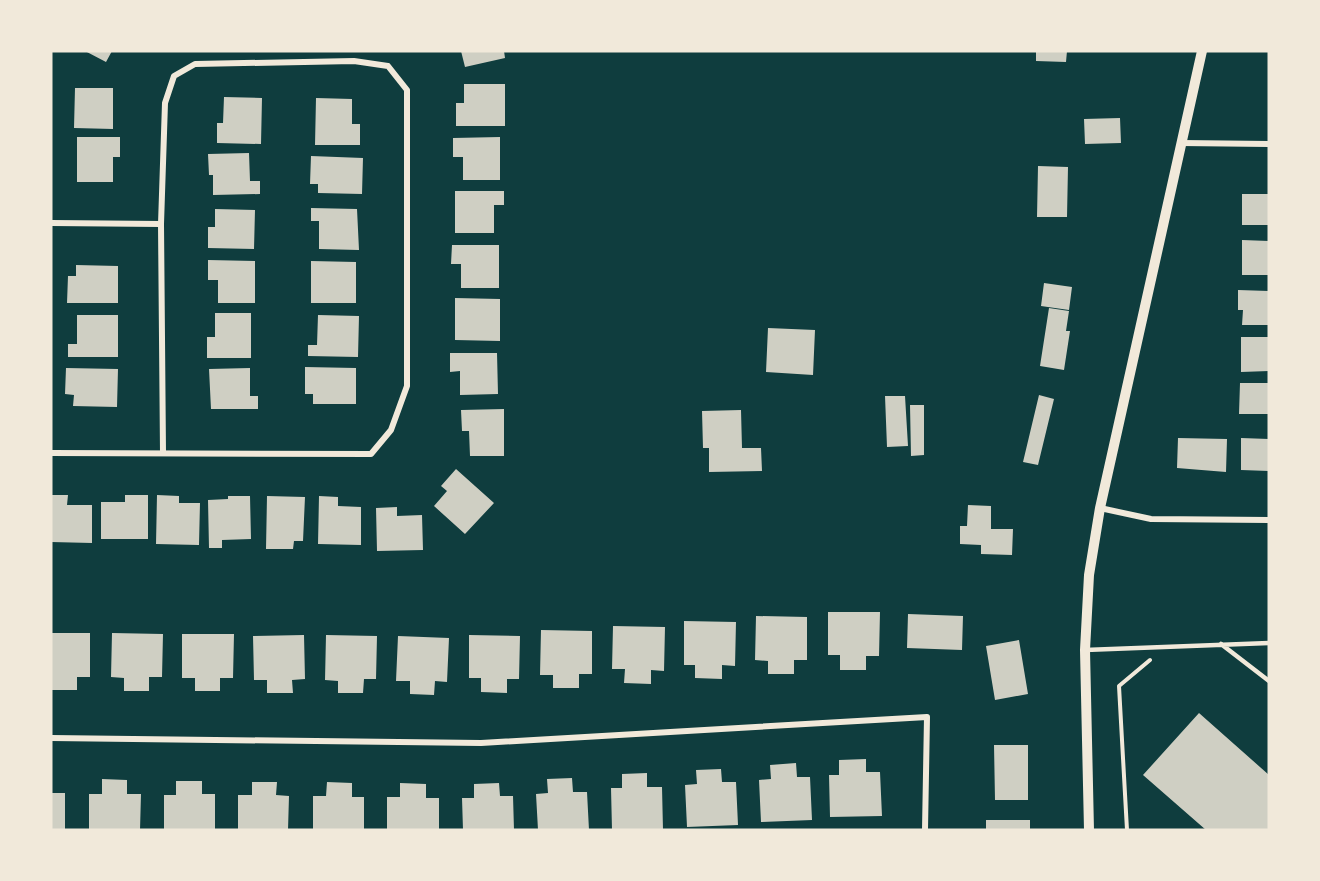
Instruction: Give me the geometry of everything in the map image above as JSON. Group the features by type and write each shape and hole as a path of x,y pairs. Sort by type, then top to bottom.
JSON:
{"street":[{"path":"1089,830 1085,650 1089,575 1100,508 1202,51"},
{"path":"51,453 371,454 391,430 406,386 406,90 388,66 354,61 195,64 174,76 165,103 161,224 163,453"},
{"path":"1182,143 1269,144"},
{"path":"51,223 161,224"},
{"path":"1100,508 1151,519 1269,520"},
{"path":"51,738 481,743 927,717 925,830"}],"lane":[{"path":"1085,650 1269,642"},
{"path":"1221,644 1269,681"}],"path":[{"path":"1127,830 1119,686 1150,660"}],"building":[{"path":"85,51 112,51 106,62"},
{"path":"461,51 504,51 505,58 465,67"},
{"path":"1036,51 1067,51 1066,62 1036,61"},
{"path":"464,84 505,84 505,126 456,126 456,103 464,103"},
{"path":"75,88 113,88 113,129 74,128"},
{"path":"224,97 262,98 261,144 217,143 217,123 223,123"},
{"path":"316,98 352,99 352,124 360,124 360,145 315,145"},
{"path":"1120,118 1121,143 1085,144 1084,119"},
{"path":"77,137 120,137 120,157 113,157 113,182 77,182"},
{"path":"500,137 500,180 463,180 463,157 453,157 453,138"},
{"path":"249,153 250,181 260,181 260,194 213,195 213,175 209,175 208,154"},
{"path":"311,156 363,158 362,194 318,193 318,184 310,184"},
{"path":"1038,166 1068,167 1067,217 1037,217"},
{"path":"455,191 504,191 504,205 494,205 494,233 455,233"},
{"path":"1242,194 1269,194 1269,225 1242,225"},
{"path":"311,208 357,209 359,250 319,249 319,221 311,221"},
{"path":"215,209 255,210 254,249 208,248 208,227 215,227"},
{"path":"1242,240 1269,241 1269,275 1242,275"},
{"path":"452,245 499,245 499,288 461,288 461,264 451,264"},
{"path":"208,260 255,261 255,303 218,303 218,280 208,280"},
{"path":"311,261 356,262 356,303 311,303"},
{"path":"76,265 118,266 118,303 67,303 68,276 76,276"},
{"path":"1044,283 1072,287 1069,310 1041,306"},
{"path":"1238,290 1269,291 1269,325 1242,325 1243,310 1238,310"},
{"path":"455,298 500,299 500,341 455,340"},
{"path":"1049,308 1069,311 1066,331 1070,331 1064,370 1040,366"},
{"path":"215,313 251,313 251,358 207,358 207,337 215,337"},
{"path":"77,315 118,315 118,357 68,357 68,344 77,344"},
{"path":"318,315 359,316 358,357 308,356 308,345 317,345"},
{"path":"768,328 815,330 813,375 766,372"},
{"path":"1241,337 1269,337 1269,371 1241,372"},
{"path":"450,353 497,353 498,394 460,395 460,371 450,372"},
{"path":"305,367 356,368 356,404 313,404 313,394 305,394"},
{"path":"66,368 118,369 117,407 73,406 74,395 65,394"},
{"path":"250,368 250,396 258,396 258,409 211,409 209,369"},
{"path":"1240,383 1269,383 1269,414 1239,414"},
{"path":"1039,395 1054,399 1038,465 1023,462"},
{"path":"885,396 905,396 908,446 887,447"},
{"path":"910,405 924,405 924,455 911,456"},
{"path":"504,409 504,456 470,456 469,431 462,431 461,410"},
{"path":"741,410 742,448 761,448 762,471 709,472 709,448 703,448 702,411"},
{"path":"1178,438 1227,439 1226,472 1177,468"},
{"path":"1241,438 1269,439 1269,471 1241,470"},
{"path":"456,469 494,503 465,534 434,506 447,491 441,486"},
{"path":"51,495 68,495 67,505 92,505 92,543 51,542"},
{"path":"125,495 148,495 148,539 101,539 101,502 125,502"},
{"path":"157,495 179,496 179,503 200,503 199,545 156,544"},
{"path":"228,496 250,496 251,539 222,540 222,548 209,548 208,500 228,499"},
{"path":"267,496 305,497 303,541 294,541 293,549 266,549"},
{"path":"319,496 338,497 338,506 361,507 361,545 318,544"},
{"path":"968,505 991,506 991,529 1013,529 1012,555 981,554 981,545 960,544 960,526 967,526"},
{"path":"397,507 397,516 422,515 423,550 377,551 376,508"},
{"path":"828,612 880,612 879,656 866,656 866,670 840,670 840,655 828,655"},
{"path":"908,614 963,616 962,650 907,648"},
{"path":"756,616 807,617 807,660 794,660 794,674 768,674 768,661 755,660"},
{"path":"684,621 736,622 735,666 722,665 722,679 695,678 695,665 684,665"},
{"path":"613,626 665,627 664,671 651,670 651,684 624,683 625,669 612,669"},
{"path":"541,630 592,631 592,674 579,674 579,688 553,688 553,675 540,675"},
{"path":"51,633 90,633 90,677 77,677 77,690 51,690"},
{"path":"112,633 163,634 162,677 149,677 149,691 124,691 124,678 111,677"},
{"path":"182,634 234,634 233,678 220,678 220,691 195,691 195,678 182,678"},
{"path":"304,635 305,679 292,680 293,693 267,693 267,680 254,680 253,636"},
{"path":"326,635 377,636 376,679 364,679 363,693 338,693 338,681 325,680"},
{"path":"469,635 520,636 519,679 507,679 507,693 481,692 481,678 469,678"},
{"path":"398,636 449,638 447,682 435,681 434,695 410,694 410,681 396,681"},
{"path":"1019,640 1028,694 995,700 986,646"},
{"path":"1199,713 1269,775 1269,830 1206,830 1143,775"},
{"path":"994,745 1028,745 1028,800 995,800"},
{"path":"866,759 866,772 880,772 882,816 830,817 829,775 839,775 839,760"},
{"path":"796,763 797,777 810,777 812,820 761,822 759,780 771,779 770,765"},
{"path":"721,769 722,782 736,782 738,825 687,827 685,785 697,784 696,770"},
{"path":"647,773 647,787 662,787 663,830 612,830 611,788 622,788 622,774"},
{"path":"572,778 573,792 587,792 589,830 538,830 536,794 548,793 547,779"},
{"path":"102,779 127,780 127,794 141,794 140,830 89,830 89,794 102,794"},
{"path":"176,781 202,781 202,794 215,794 215,830 164,830 164,795 176,795"},
{"path":"252,782 277,782 276,795 289,796 288,830 238,830 238,795 252,795"},
{"path":"327,782 352,783 352,797 364,797 364,830 313,830 313,796 326,796"},
{"path":"400,783 426,784 426,798 439,798 439,830 387,830 387,797 400,797"},
{"path":"499,783 500,796 513,796 514,830 463,830 462,798 474,798 474,784"},
{"path":"51,793 65,793 65,830 51,830"},
{"path":"986,820 1030,820 1030,830 986,830"}]}
